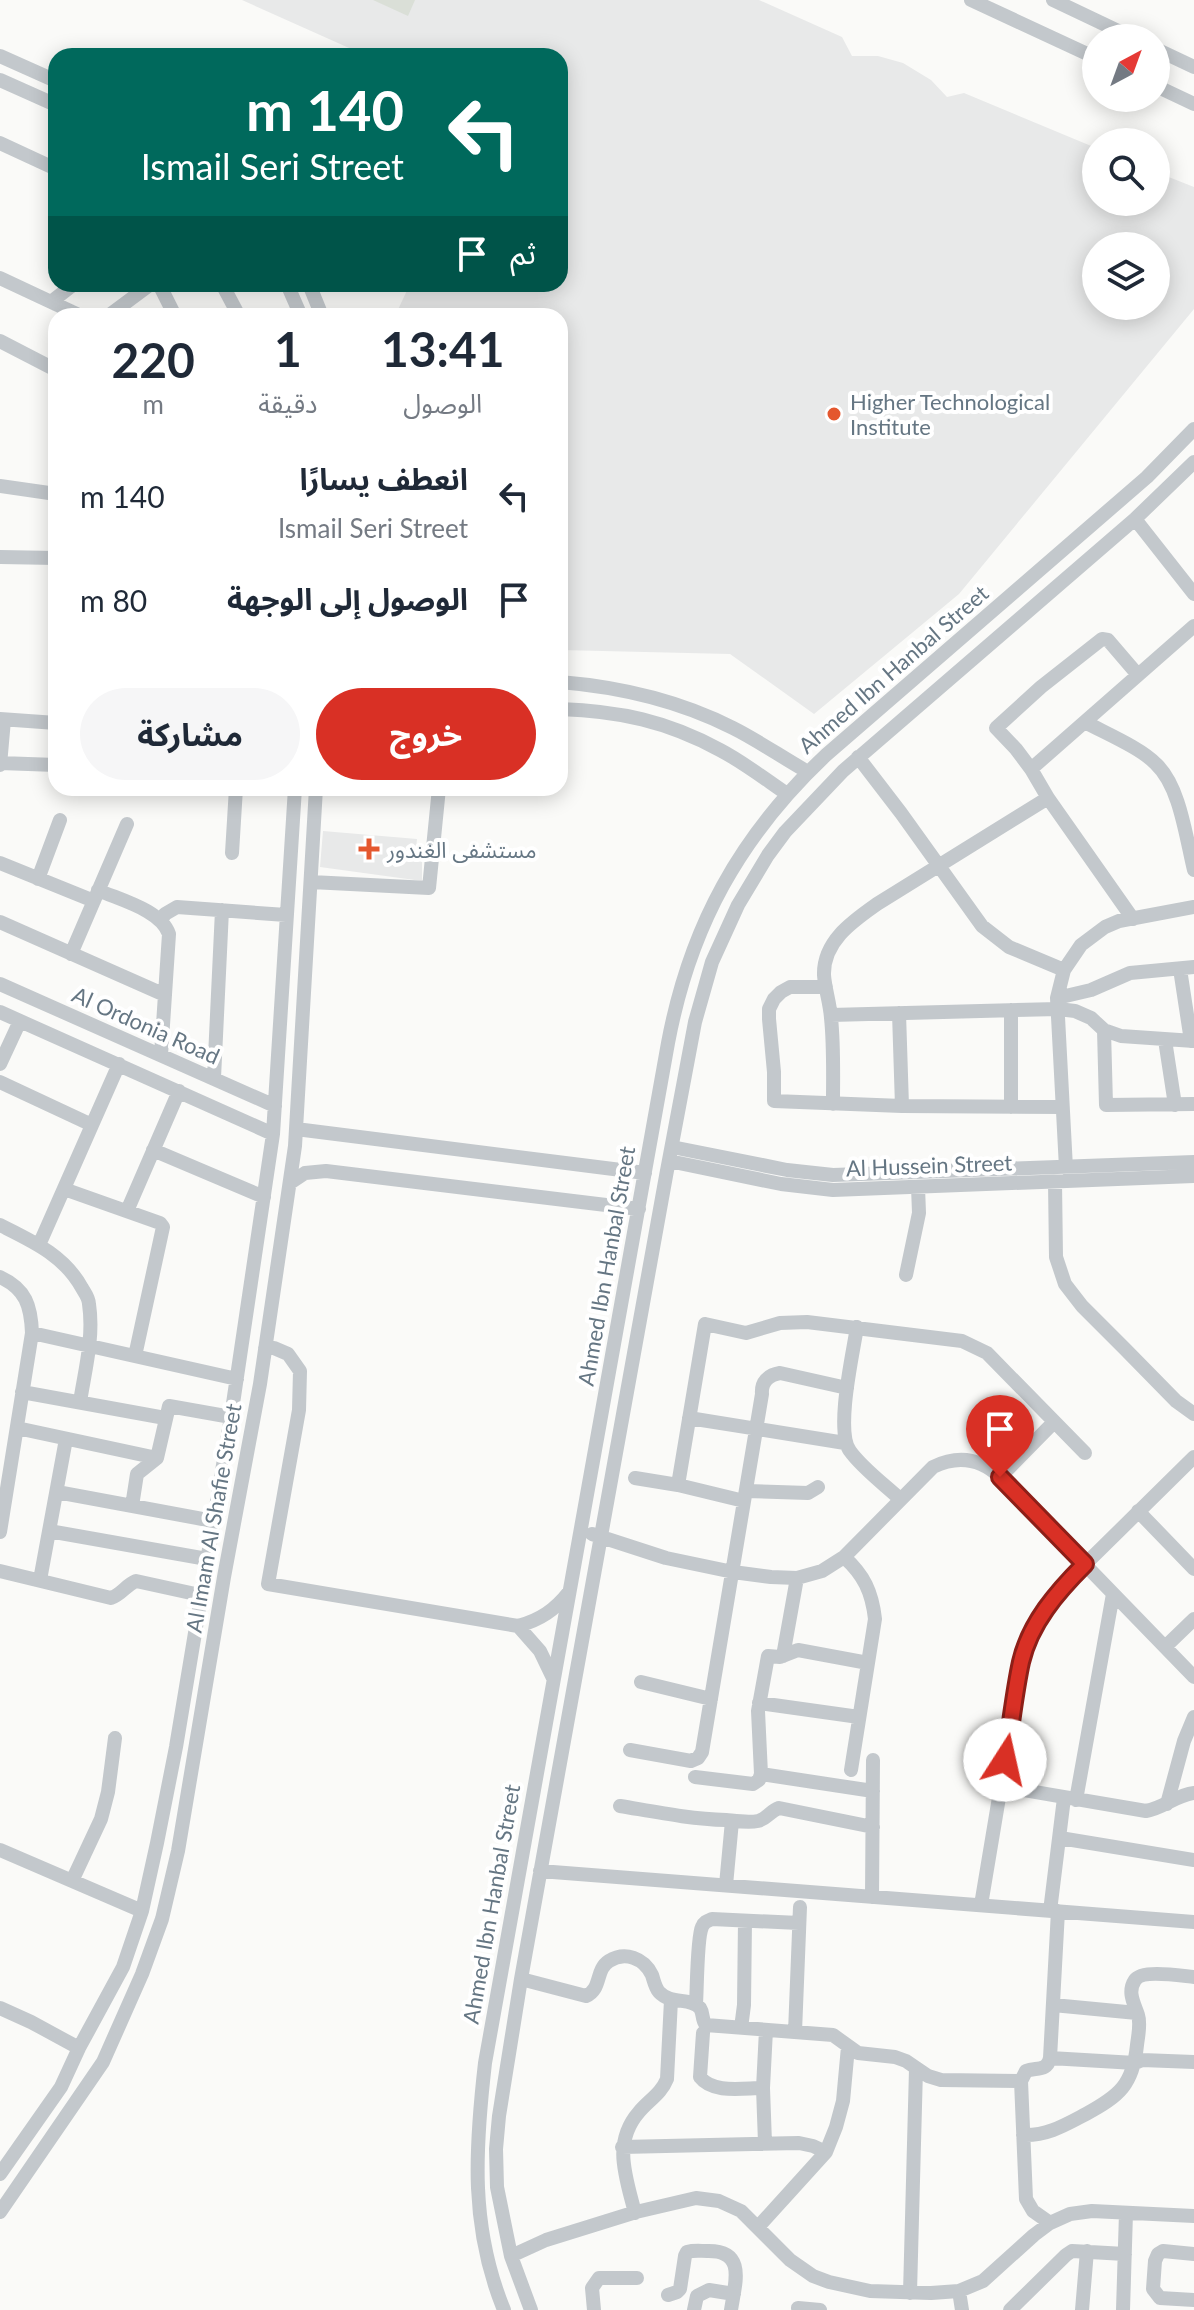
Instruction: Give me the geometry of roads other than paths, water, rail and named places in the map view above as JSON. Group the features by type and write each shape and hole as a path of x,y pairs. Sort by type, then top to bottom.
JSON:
{"street":[{"path":"971,0 1082,50"},
{"path":"1053,0 1104,24"},
{"path":"0,56 48,77"},
{"path":"1170,56 1194,67"},
{"path":"0,80 48,101"},
{"path":"1170,93 1194,104"},
{"path":"0,143 48,165"},
{"path":"0,278 64,308"},
{"path":"51,302 64,292"},
{"path":"119,308 140,292"},
{"path":"0,341 48,361"},
{"name":"Ahmed Ibn Hanbal Street","path":"504,2310 480,2227 477,2131 485,2063 674,1011 692,950 733,866 750,840 808,772 1158,468 1194,429"},
{"name":"Ahmed Ibn Hanbal Street","path":"531,2310 511,2256 497,2187 496,2149 505,2075 670,1154 695,1022 713,960 738,905 785,832 858,757 1135,519 1194,462"},
{"path":"0,486 48,493"},
{"path":"1135,519 1194,594"},
{"path":"0,557 48,558"},
{"path":"1031,769 1194,626"},
{"path":"1133,919 1031,769 996,728 1041,687 1102,639 1108,640 1138,675"},
{"path":"947,650 962,667"},
{"path":"568,683 634,692 693,709 735,729 808,772"},
{"path":"568,709 643,718 684,732 722,751 787,794"},
{"path":"48,723 2,720 0,764 48,765"},
{"path":"1085,722 1154,761 1166,774 1174,791 1194,870"},
{"path":"858,757 975,918 996,939 1064,970"},
{"path":"232,853 236,796"},
{"name":"Al Imam Al Shafie Street","path":"0,2174 61,2087 123,1967 142,1911 176,1747 231,1417 273,1134 294,796"},
{"name":"Al Imam Al Shafie Street","path":"0,2212 103,2062 157,1933 178,1851 265,1348 290,1183 296,1129 316,796"},
{"path":"311,882 429,888 438,796"},
{"path":"833,1104 831,1015 824,973 827,958 841,932 877,904 1048,798"},
{"path":"38,879 60,820"},
{"path":"71,954 127,824"},
{"path":"0,863 38,879 161,920 169,934 161,1055"},
{"path":"161,920 177,907 286,915"},
{"path":"1066,1168 1058,1003 1064,970 1092,935 1119,921 1194,907"},
{"path":"214,1078 222,910"},
{"path":"0,922 165,995"},
{"path":"692,950 713,960"},
{"path":"831,1015 1011,1010 1058,1003 1130,973 1187,968 1193,1041 1121,1036 1104,1030 1091,1018 1058,1003"},
{"name":"Al Ordonia Road","path":"0,984 275,1106"},
{"path":"826,987 790,987 774,999 769,1009 774,1101 1062,1107"},
{"path":"1011,1010 1011,1107"},
{"path":"0,1012 273,1134"},
{"path":"899,1013 902,1106"},
{"path":"0,1064 20,1021"},
{"path":"1104,1030 1106,1105 1194,1104"},
{"path":"1165,1040 1175,1105"},
{"path":"39,1245 119,1064"},
{"path":"0,1082 92,1125"},
{"path":"127,1211 179,1091"},
{"path":"296,1129 645,1173"},
{"path":"153,1150 264,1197"},
{"name":"Al Hussein Street","path":"670,1154 848,1175 1194,1162"},
{"name":"Al Hussein Street","path":"670,1154 794,1187 850,1190 1194,1176"},
{"path":"290,1183 305,1173 326,1171 639,1209"},
{"path":"848,1175 850,1190"},
{"path":"1055,1182 1056,1257 1065,1284 1082,1306 1145,1370 1194,1414"},
{"path":"906,1275 919,1213 918,1187"},
{"path":"64,1189 160,1223 163,1227 135,1356"},
{"path":"0,1225 60,1260 77,1279 89,1301 90,1346 80,1402"},
{"path":"0,1277 22,1293 31,1312 32,1333 0,1532"},
{"path":"678,1485 705,1324 746,1333 793,1322 948,1338 975,1345 987,1353 1085,1453"},
{"path":"857,1327 847,1388 845,1443 850,1452 900,1499"},
{"path":"32,1333 237,1379"},
{"path":"265,1348 288,1354 300,1371 299,1410 268,1584 518,1626 547,1614 569,1591"},
{"path":"630,1750 687,1761 698,1758 702,1752 761,1387 772,1374 780,1373 847,1388"},
{"path":"22,1392 165,1418"},
{"path":"132,1506 137,1474 157,1458 167,1408 172,1405 231,1417"},
{"path":"689,1418 845,1443"},
{"path":"1000,1477 1054,1422"},
{"path":"17,1428 157,1458"},
{"path":"40,1580 66,1439"},
{"path":"981,1905 1022,1660 1036,1624 1057,1592 1194,1457"},
{"path":"580,1531 666,1558 733,1572 797,1578 822,1571 844,1557 933,1467 945,1461 975,1460 1000,1477 1194,1677"},
{"path":"635,1478 745,1496 808,1493 818,1487"},
{"path":"57,1492 213,1521"},
{"path":"1138,1511 1194,1569"},
{"path":"49,1531 207,1559"},
{"path":"210,1540 230,1543"},
{"path":"844,1557 866,1582 873,1600 875,1619 851,1770"},
{"path":"0,1571 111,1598 136,1581 200,1595"},
{"path":"783,1656 797,1578"},
{"path":"1050,2223 1033,2211 1026,2199 1021,2081 1026,2071 1043,2069 1050,2058 1054,1911 1060,1838 1113,1594"},
{"path":"1165,1647 1194,1619"},
{"path":"518,1626 540,1651 554,1681"},
{"path":"695,1777 753,1784 759,1780 759,1703 768,1656 783,1656 798,1650 868,1663"},
{"path":"641,1682 711,1699"},
{"path":"759,1703 859,1717"},
{"path":"1167,1805 1184,1741 1194,1717"},
{"path":"72,1881 101,1819 115,1738"},
{"path":"872,1897 873,1760"},
{"path":"761,1774 873,1791"},
{"path":"1000,1786 1146,1811 1167,1805 1183,1794 1194,1793"},
{"path":"620,1806 690,1818 732,1821 757,1821 779,1808 873,1827"},
{"path":"726,1885 732,1821"},
{"path":"1060,1838 1194,1860"},
{"path":"0,1850 142,1911"},
{"path":"540,1871 1194,1922"},
{"path":"795,2032 800,1907"},
{"path":"799,1923 712,1919 701,1927 696,2004 706,2025 833,2035 863,2055 895,2057 941,2080 1021,2081"},
{"path":"741,2028 745,1921"},
{"path":"521,1979 586,1996 596,1988 604,1965 612,1959 631,1957 647,1967 659,1992 671,2000 696,2004"},
{"path":"1023,2135 1049,2133 1112,2099 1129,2079 1135,2063 1139,2019 1132,2005 1134,1981 1141,1975 1194,1977"},
{"path":"635,2213 622,2164 622,2147 631,2123 663,2089 667,2079 671,2000"},
{"path":"1053,2005 1137,2013"},
{"path":"0,2008 79,2048"},
{"path":"765,2143 763,2088 766,2030"},
{"path":"703,2033 700,2077 703,2082 714,2088 763,2088"},
{"path":"758,2227 826,2152 843,2101 848,2047"},
{"path":"1050,2058 1135,2063 1142,2060 1194,2062"},
{"path":"485,2063 505,2075"},
{"path":"910,2293 916,2069"},
{"path":"622,2147 799,2143 826,2152"},
{"path":"511,2256 538,2242 696,2198 719,2201 741,2211 790,2260 813,2276 829,2282 870,2291 959,2291 983,2281 1050,2223 1070,2214 1092,2211 1194,2216"},
{"path":"1123,2310 1126,2213"},
{"path":"504,2225 518,2241 538,2242"},
{"path":"668,2295 680,2289 685,2256 692,2250 718,2250 731,2259 737,2273 731,2310"},
{"path":"1010,2310 1072,2251 1125,2254"},
{"path":"1082,2310 1087,2251"},
{"path":"1194,2254 1163,2251 1158,2254 1153,2289 1160,2298 1194,2300"},
{"path":"594,2310 592,2288 599,2278 637,2278"},
{"path":"694,2310 697,2296 705,2291 734,2294"},
{"path":"959,2291 962,2310"},
{"path":"798,2308 820,2310"}],"place":[{"name":"Higher Technological Institute","path":"834,414"},
{"name":"مستشفى الغندور","path":"369,849"}]}
